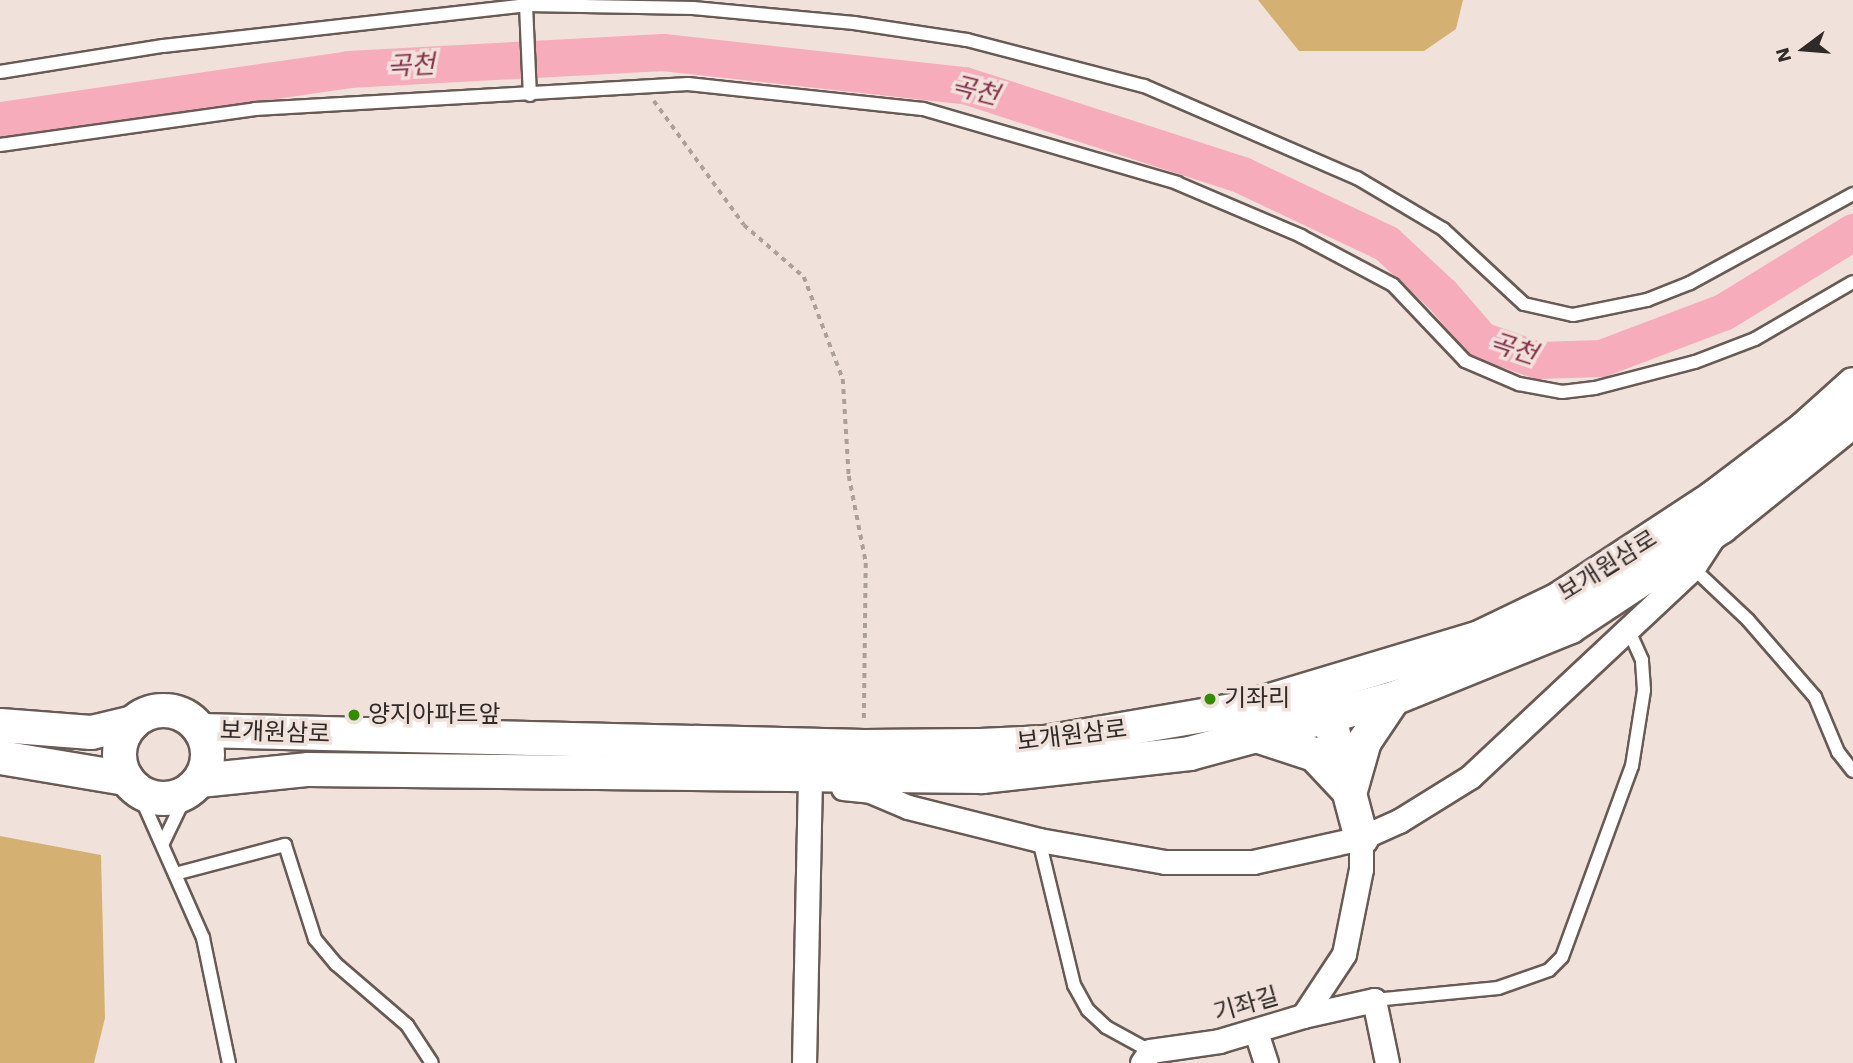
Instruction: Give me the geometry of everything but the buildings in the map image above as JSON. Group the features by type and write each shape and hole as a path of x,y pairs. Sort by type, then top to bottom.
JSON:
{"main road":[{"name":"보개원삼로","path":"0,757 132,785 158,799 194,786 308,769 809,781 982,776 1189,753 1256,735 1325,702 1477,638 1558,599 1722,491 1853,384"},
{"name":"보개원삼로","path":"200,730 864,746 1045,742 1325,702 1393,698 1570,626 1721,526 1853,420"},
{"path":"1349,792 1364,741 1393,698"},
{"path":"1325,702 1361,838"},
{"name":"보개원삼로","path":"0,725 92,732 133,722 149,712 168,710 186,716 200,730 207,757 194,786"},
{"path":"132,785 120,747 133,722"},
{"path":"1256,735 1314,754 1349,792"}],"street":[{"name":"보개원삼로","path":"809,781 870,791 908,807 1039,841 1165,862 1253,862 1361,838 1399,821 1470,778 1693,568 1721,526"},
{"path":"804,1063 809,781"},
{"name":"기좌길","path":"1146,1057 1256,1032 1303,1016 1344,954 1362,869 1361,838"},
{"path":"1303,1016 1374,1000 1387,1063"},
{"path":"1256,1032 1266,1063"}],"lane":[{"path":"526,5 530,95"},
{"path":"0,72 163,46 526,5 693,8 854,23 967,40 1144,86 1357,178 1419,211 1443,229 1498,285 1524,304 1545,313 1604,312 1647,300 1739,259 1853,194"},
{"path":"0,145 256,108 530,95 688,84 923,109 1177,183 1301,236 1393,285 1465,361 1519,384 1562,392 1595,388 1695,362 1755,339 1853,282"},
{"path":"1693,568 1748,620 1815,697 1838,752 1853,771"},
{"path":"1374,1000 1498,988 1549,970 1562,957 1632,766 1644,690 1642,660 1628,629"},
{"path":"132,785 163,843 203,938 229,1063"},
{"path":"163,843 194,786"},
{"path":"1039,841 1074,985 1088,1010 1146,1057"},
{"path":"175,874 285,845 315,939 336,964 407,1025 432,1063"}],"path":[{"path":"643,86 744,225 804,277 844,379 849,476 866,563 864,746"}],"shaded area":[{"path":"1258,0 1463,0 1456,29 1424,51 1299,51"},
{"path":"0,836 101,855 105,1018 94,1063 0,1063"}],"waterway":[{"name":"곡천","path":"0,120 348,69 663,52 964,85 1242,175 1386,243 1442,295 1481,340 1538,360 1601,358 1723,312 1853,232"}],"place":[{"name":"기좌리","path":"1210,699"},
{"name":"양지아파트앞","path":"354,715"}]}
